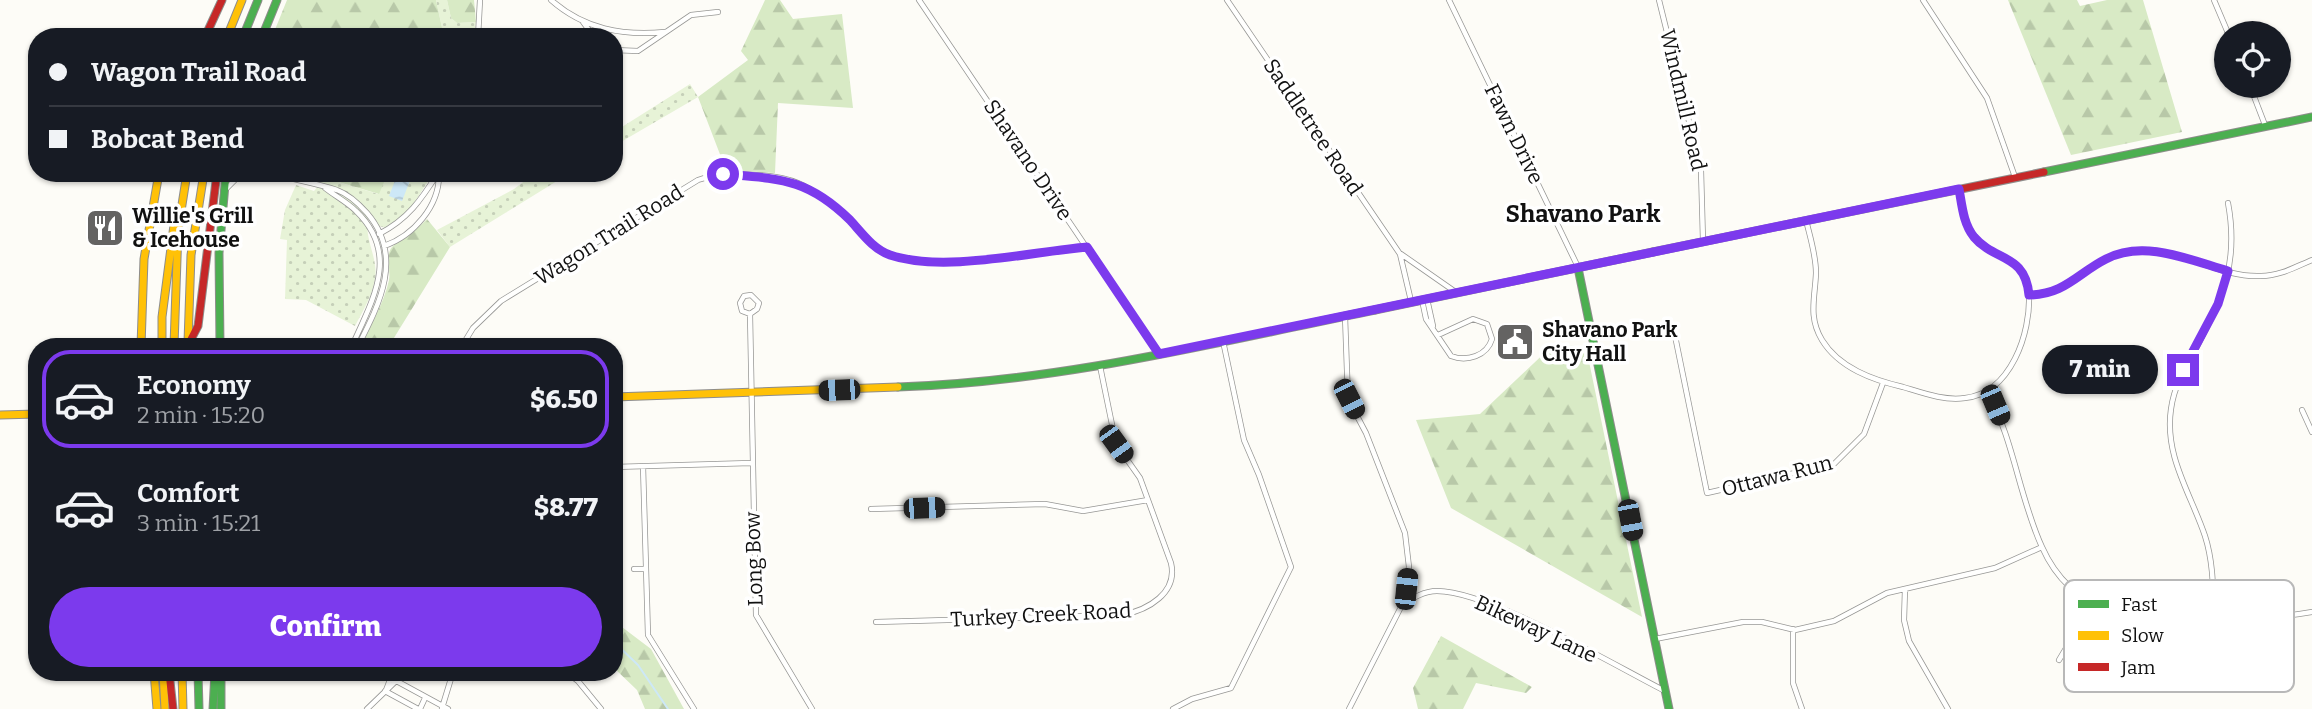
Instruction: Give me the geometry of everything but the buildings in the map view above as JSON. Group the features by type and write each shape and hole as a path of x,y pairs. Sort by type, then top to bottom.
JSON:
{"main road":[{"path":"209,28 222,0"},
{"path":"231,28 242,0"},
{"path":"247,28 258,0"},
{"path":"266,28 277,0"},
{"path":"623,397 935,386 1100,366 2312,117"},
{"path":"141,338 144,264 150,207 157,182"},
{"path":"174,338 178,230 186,182"},
{"path":"188,338 191,255 203,182"},
{"path":"192,338 198,326 216,182"},
{"path":"220,338 219,253 225,182"},
{"path":"162,338 167,264 173,226 183,200"},
{"path":"1578,268 1669,709"},
{"path":"0,415 28,414"},
{"path":"155,681 157,709"},
{"path":"164,681 166,709"},
{"path":"170,681 173,709"},
{"path":"182,681 183,709"},
{"path":"198,681 199,709"},
{"path":"213,709 215,681"},
{"path":"220,709 221,681"}],"street":[{"path":"478,28 480,0"},
{"path":"551,0 587,28"},
{"name":"Shavano Drive","path":"919,0 1159,354"},
{"name":"Saddletree Road","path":"1227,0 1400,254 1411,302"},
{"name":"Fawn Drive","path":"1449,0 1578,268"},
{"name":"Windmill Road","path":"1659,0 1701,170 1703,242"},
{"path":"1923,0 1987,98 2015,177"},
{"path":"2214,0 2223,21"},
{"path":"623,50 638,51 650,46 664,32 691,15 718,12"},
{"path":"582,22 602,28"},
{"path":"623,32 664,32"},
{"path":"2255,98 2265,125"},
{"name":"Wagon Trail Road","path":"467,338 473,328 501,301 712,174 795,181 835,208 872,244 891,256 921,261 971,261 1087,247"},
{"path":"224,192 230,182"},
{"path":"302,182 337,190 352,199 372,218 380,233 380,247"},
{"path":"374,236 410,214 433,182"},
{"path":"380,247 398,240 419,222 436,194 438,182"},
{"path":"324,188 355,210 374,236 388,269 386,285 358,338"},
{"path":"1806,220 1816,271 1812,314 1819,335 1843,362 1884,383 1943,398 1970,398 1987,391 2004,376 2018,350 2029,295 2027,282 2018,266 1985,246 1969,229 1959,189"},
{"path":"2212,580 2211,561 2198,517 2175,464 2169,423 2178,383 2218,304 2228,271 2234,243 2228,203"},
{"path":"410,214 419,222"},
{"path":"2029,295 2046,294 2065,288 2106,258 2137,250 2162,252 2228,271 2266,276 2284,272 2312,260"},
{"name":"Saddletree Road","path":"1400,254 1457,293"},
{"path":"751,295 756,298 759,306 750,314 742,311 740,303 744,296 751,295"},
{"path":"1425,299 1426,319 1448,354 1459,359 1484,352 1492,339 1487,324 1474,318 1438,335"},
{"name":"Long Bow","path":"750,314 751,463 757,622 812,709"},
{"path":"1345,316 1349,399 1366,432 1407,544 1409,567 1402,605 1349,709"},
{"name":"Ottawa Run","path":"1674,331 1707,493 1823,469 1842,459 1864,434 1884,383"},
{"path":"360,338 361,334"},
{"path":"1173,709 1192,699 1231,688 1291,567 1244,439 1223,340"},
{"name":"Turkey Creek Road","path":"876,622 1122,615 1144,609 1156,602 1174,575 1140,478 1116,444 1100,366"},
{"path":"1987,391 2001,421 2042,547 2064,580"},
{"path":"2302,410 2312,432"},
{"path":"623,467 751,463"},
{"path":"643,466 649,635 694,709"},
{"path":"871,509 1045,504 1083,510 1148,500"},
{"path":"1655,639 1743,622 1762,622 1793,629 1834,621 1880,595 1995,568 2042,547"},
{"path":"634,569 646,569"},
{"path":"1905,589 1905,631 1948,709"},
{"name":"Bikeway Lane","path":"1402,605 1426,592 1435,591 1487,603 1666,691"},
{"path":"2294,615 2312,612"},
{"path":"1793,629 1793,683 1802,709"},
{"path":"2059,660 2064,652"},
{"path":"386,691 390,681"},
{"path":"367,709 396,681 444,708 451,681"},
{"path":"578,681 601,709"},
{"path":"386,691 419,709 425,698"}],"green space":[{"path":"287,0 436,0 442,28 276,28"},
{"path":"436,0 447,0 451,18 457,23 476,22 475,28 442,28"},
{"path":"447,0 474,0 476,22 457,23 451,18"},
{"path":"765,0 780,0 793,19 842,14 853,108 778,103 775,173 726,170 698,97 748,60 741,51"},
{"path":"2008,0 2077,0 2080,6 2107,0 2143,0 2182,132 2071,155"},
{"path":"690,84 698,97 623,141 623,126"},
{"path":"322,182 338,182 378,194 384,182 428,182 408,212 386,228 379,226 370,214 368,230 375,262 375,279 355,326 306,300 285,299 287,240 280,239 285,210 296,185 314,191"},
{"path":"338,182 384,182 379,194"},
{"path":"523,182 555,182 450,247 437,230"},
{"path":"427,219 450,247 394,338 366,338 387,289 390,250"},
{"path":"1554,344 1586,347 1642,617 1451,508 1416,420 1480,414"},
{"path":"623,628 651,649 684,709 645,709 637,690 623,677"},
{"path":"1441,636 1532,687 1526,693 1476,683 1463,709 1418,709 1413,688"}],"water":[{"path":"394,182 409,182 402,201 389,196"}],"waterway":[{"path":"623,651 638,665 668,709"}],"traffic: fast":[{"path":"247,28 258,0"},
{"path":"266,28 277,0"},
{"path":"2044,172 2312,117"},
{"path":"220,338 219,253 225,182"},
{"path":"1578,268 1669,709"},
{"path":"898,387 958,384 1078,369 1375,310"},
{"path":"198,681 199,709"},
{"path":"213,709 215,681"},
{"path":"221,681 221,709"}],"traffic: slow":[{"path":"231,28 242,0"},
{"path":"141,338 144,259 157,182"},
{"path":"174,338 178,230 186,182"},
{"path":"188,338 191,255 203,182"},
{"path":"162,338 162,317 174,225"},
{"path":"1375,310 1653,252"},
{"path":"623,397 898,387"},
{"path":"0,415 28,414"},
{"path":"155,681 157,709"},
{"path":"163,681 165,709"},
{"path":"182,681 183,709"}],"traffic: jam":[{"path":"209,28 222,0"},
{"path":"1653,252 2044,172"},
{"path":"192,338 198,326 216,182"},
{"path":"170,681 173,709"}],"place":[{"name":"Willie's Grill & Icehouse","path":"105,228"},
{"name":"Shavano Park City Hall","path":"1515,342"}],"district":[{"name":"Shavano Park","path":"1583,214"}],"route":[{"path":"723,174 795,181 835,208 872,244 891,256 921,261 971,261 1028,252 1087,247 1159,354 1959,189 1969,229 1985,246 2018,266 2027,282 2029,295 2052,293 2065,288 2106,258 2137,250 2162,252 2228,271 2212,318 2183,370"}]}
